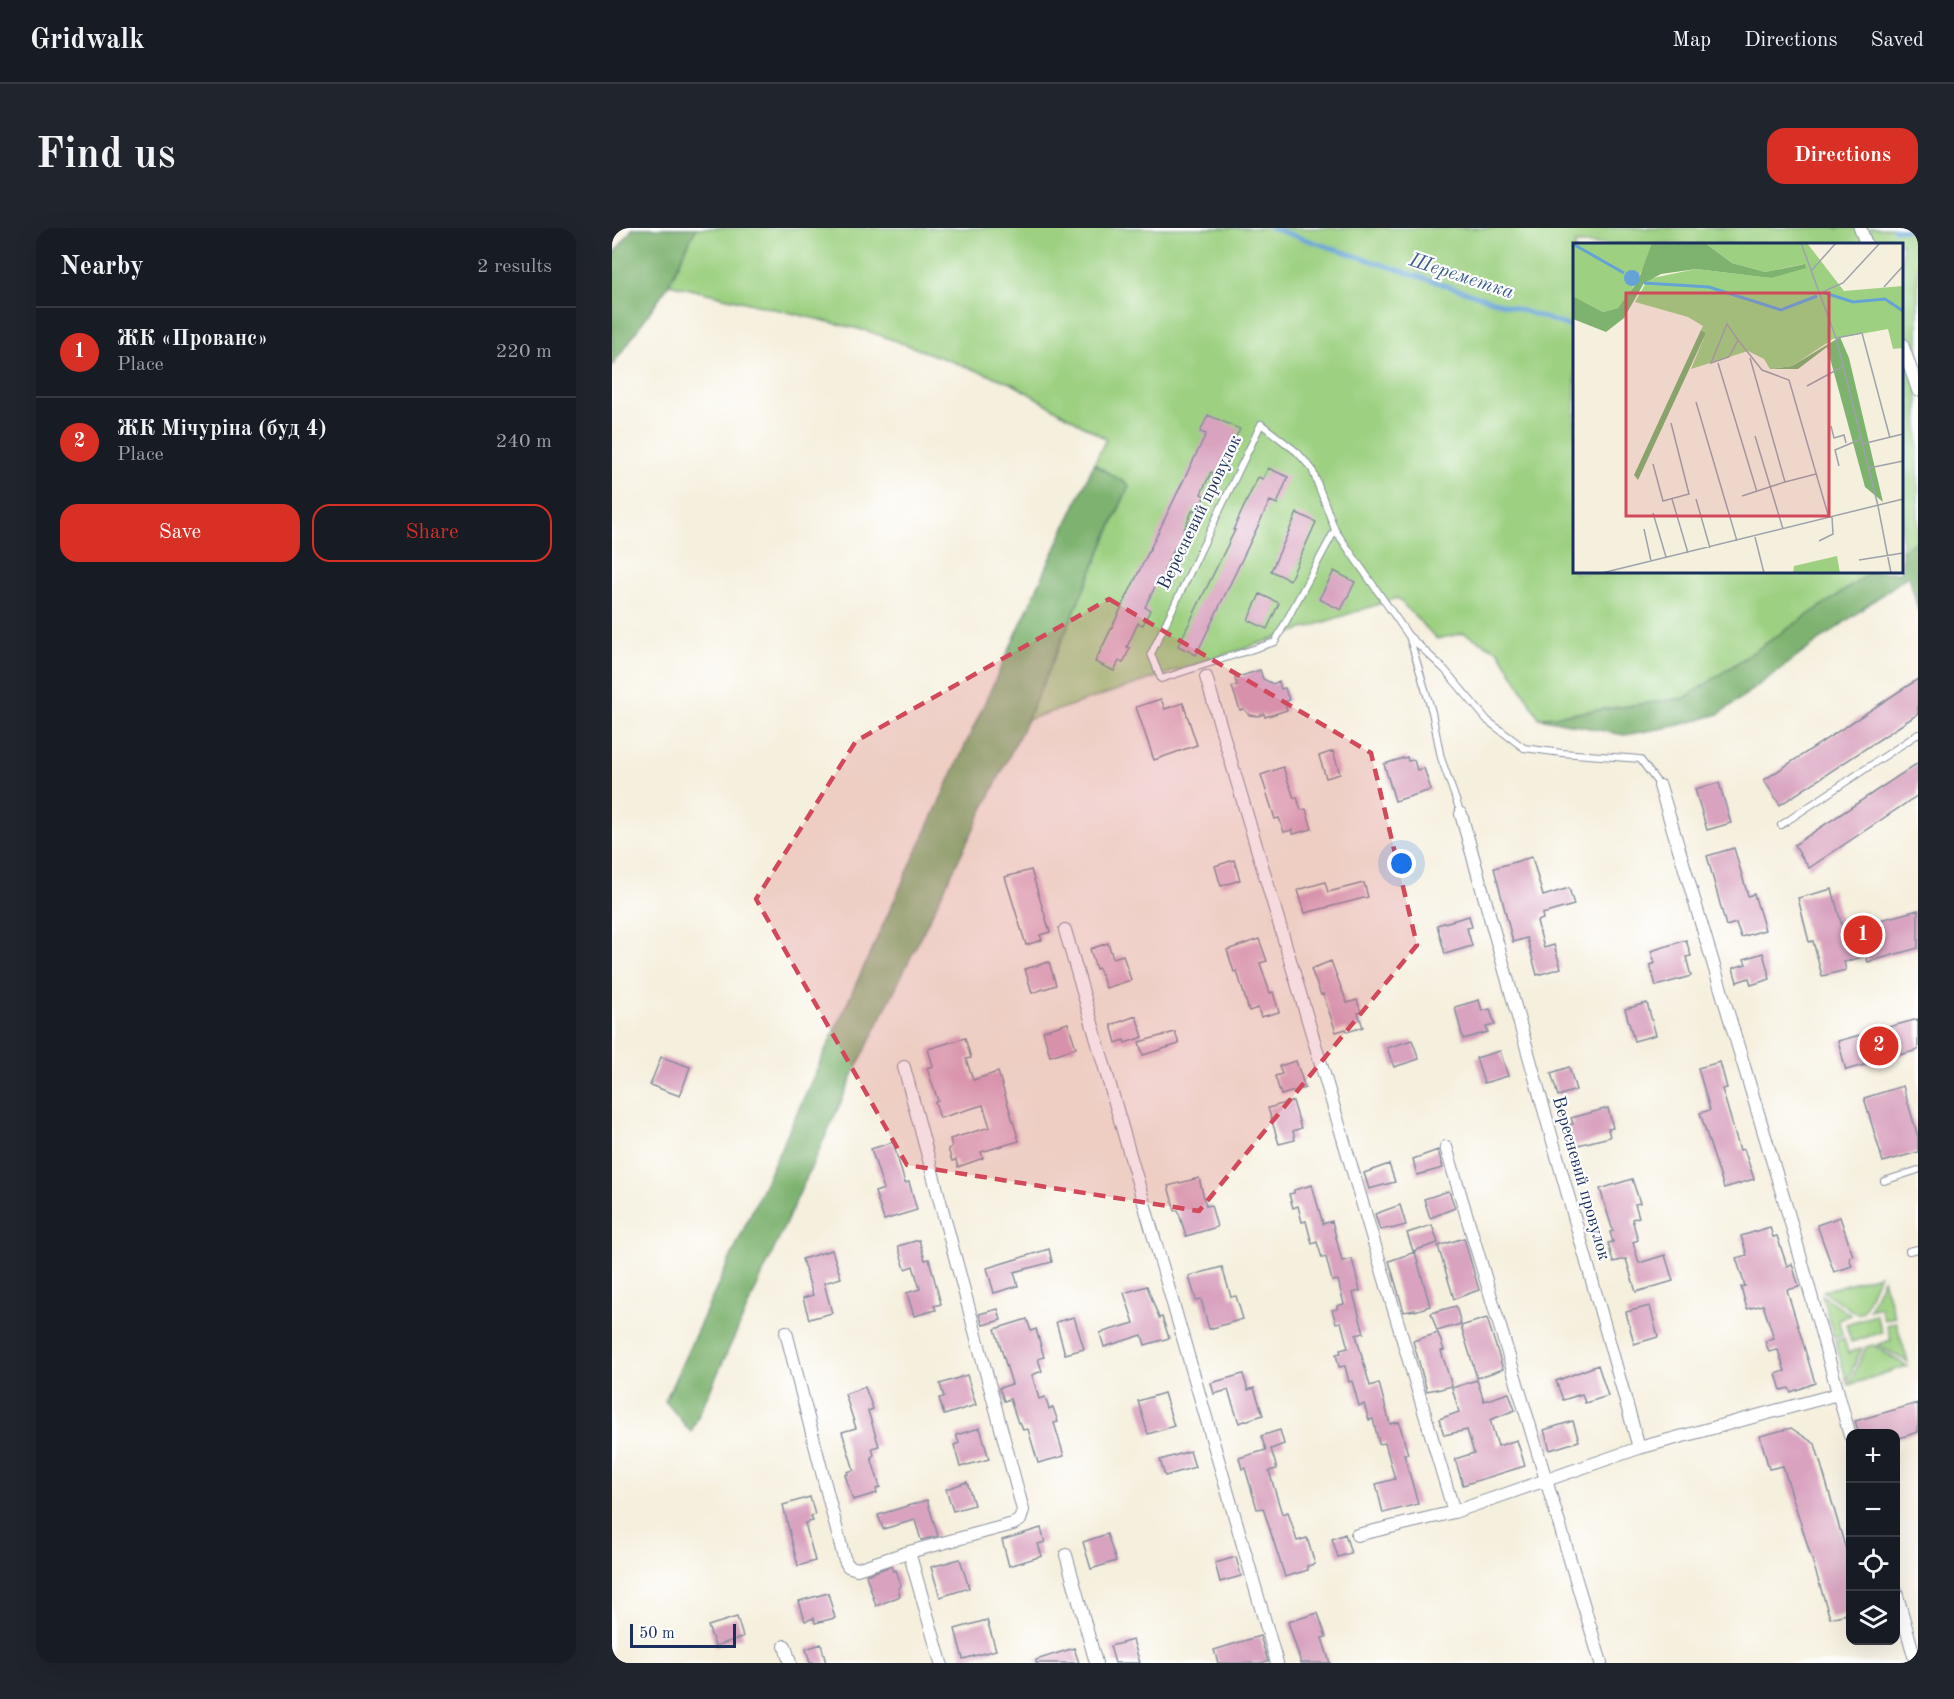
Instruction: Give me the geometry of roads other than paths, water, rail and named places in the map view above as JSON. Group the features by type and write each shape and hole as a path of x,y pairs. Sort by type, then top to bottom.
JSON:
{"street":[{"path":"1861,228 1866,243"},
{"path":"1903,347 1918,390"},
{"path":"1206,677 1454,1512"},
{"path":"1660,786 1791,1223 1849,1429"},
{"name":"Вересневий провулок","path":"1461,814 1639,1448"},
{"path":"1065,930 1277,1663"},
{"path":"786,1332 844,1558 848,1566 857,1569 909,1552 1013,1524 1020,1520 1023,1510 904,1067"},
{"path":"1446,1147 1601,1663"},
{"path":"1357,1535 1454,1512 1639,1448 1839,1394"},
{"path":"909,1552 941,1663"},
{"path":"1066,1555 1096,1663"},
{"path":"1900,1606 1916,1663"},
{"path":"785,1646 790,1663"}],"lane":[{"name":"Вересневий провулок","path":"1261,424 1298,452 1312,469 1335,530 1275,642 1161,679 1151,654 1261,424"},
{"path":"1335,530 1408,635 1445,670 1488,722 1524,748 1640,759 1660,786"},
{"name":"Вересневий провулок","path":"1408,635 1432,712 1441,758 1461,814"},
{"path":"1781,825 1918,734"},
{"path":"1884,1181 1918,1170"},
{"path":"1909,1251 1918,1249"}],"waterway":[{"name":"Шереметка","path":"1271,228 1573,327"},
{"name":"Шереметка","path":"1894,229 1918,231"}],"place":[{"name":"ЖК «Прованс»","path":"1863,935"},
{"name":"ЖК Мічуріна (буд 4)","path":"1879,1046"}]}
